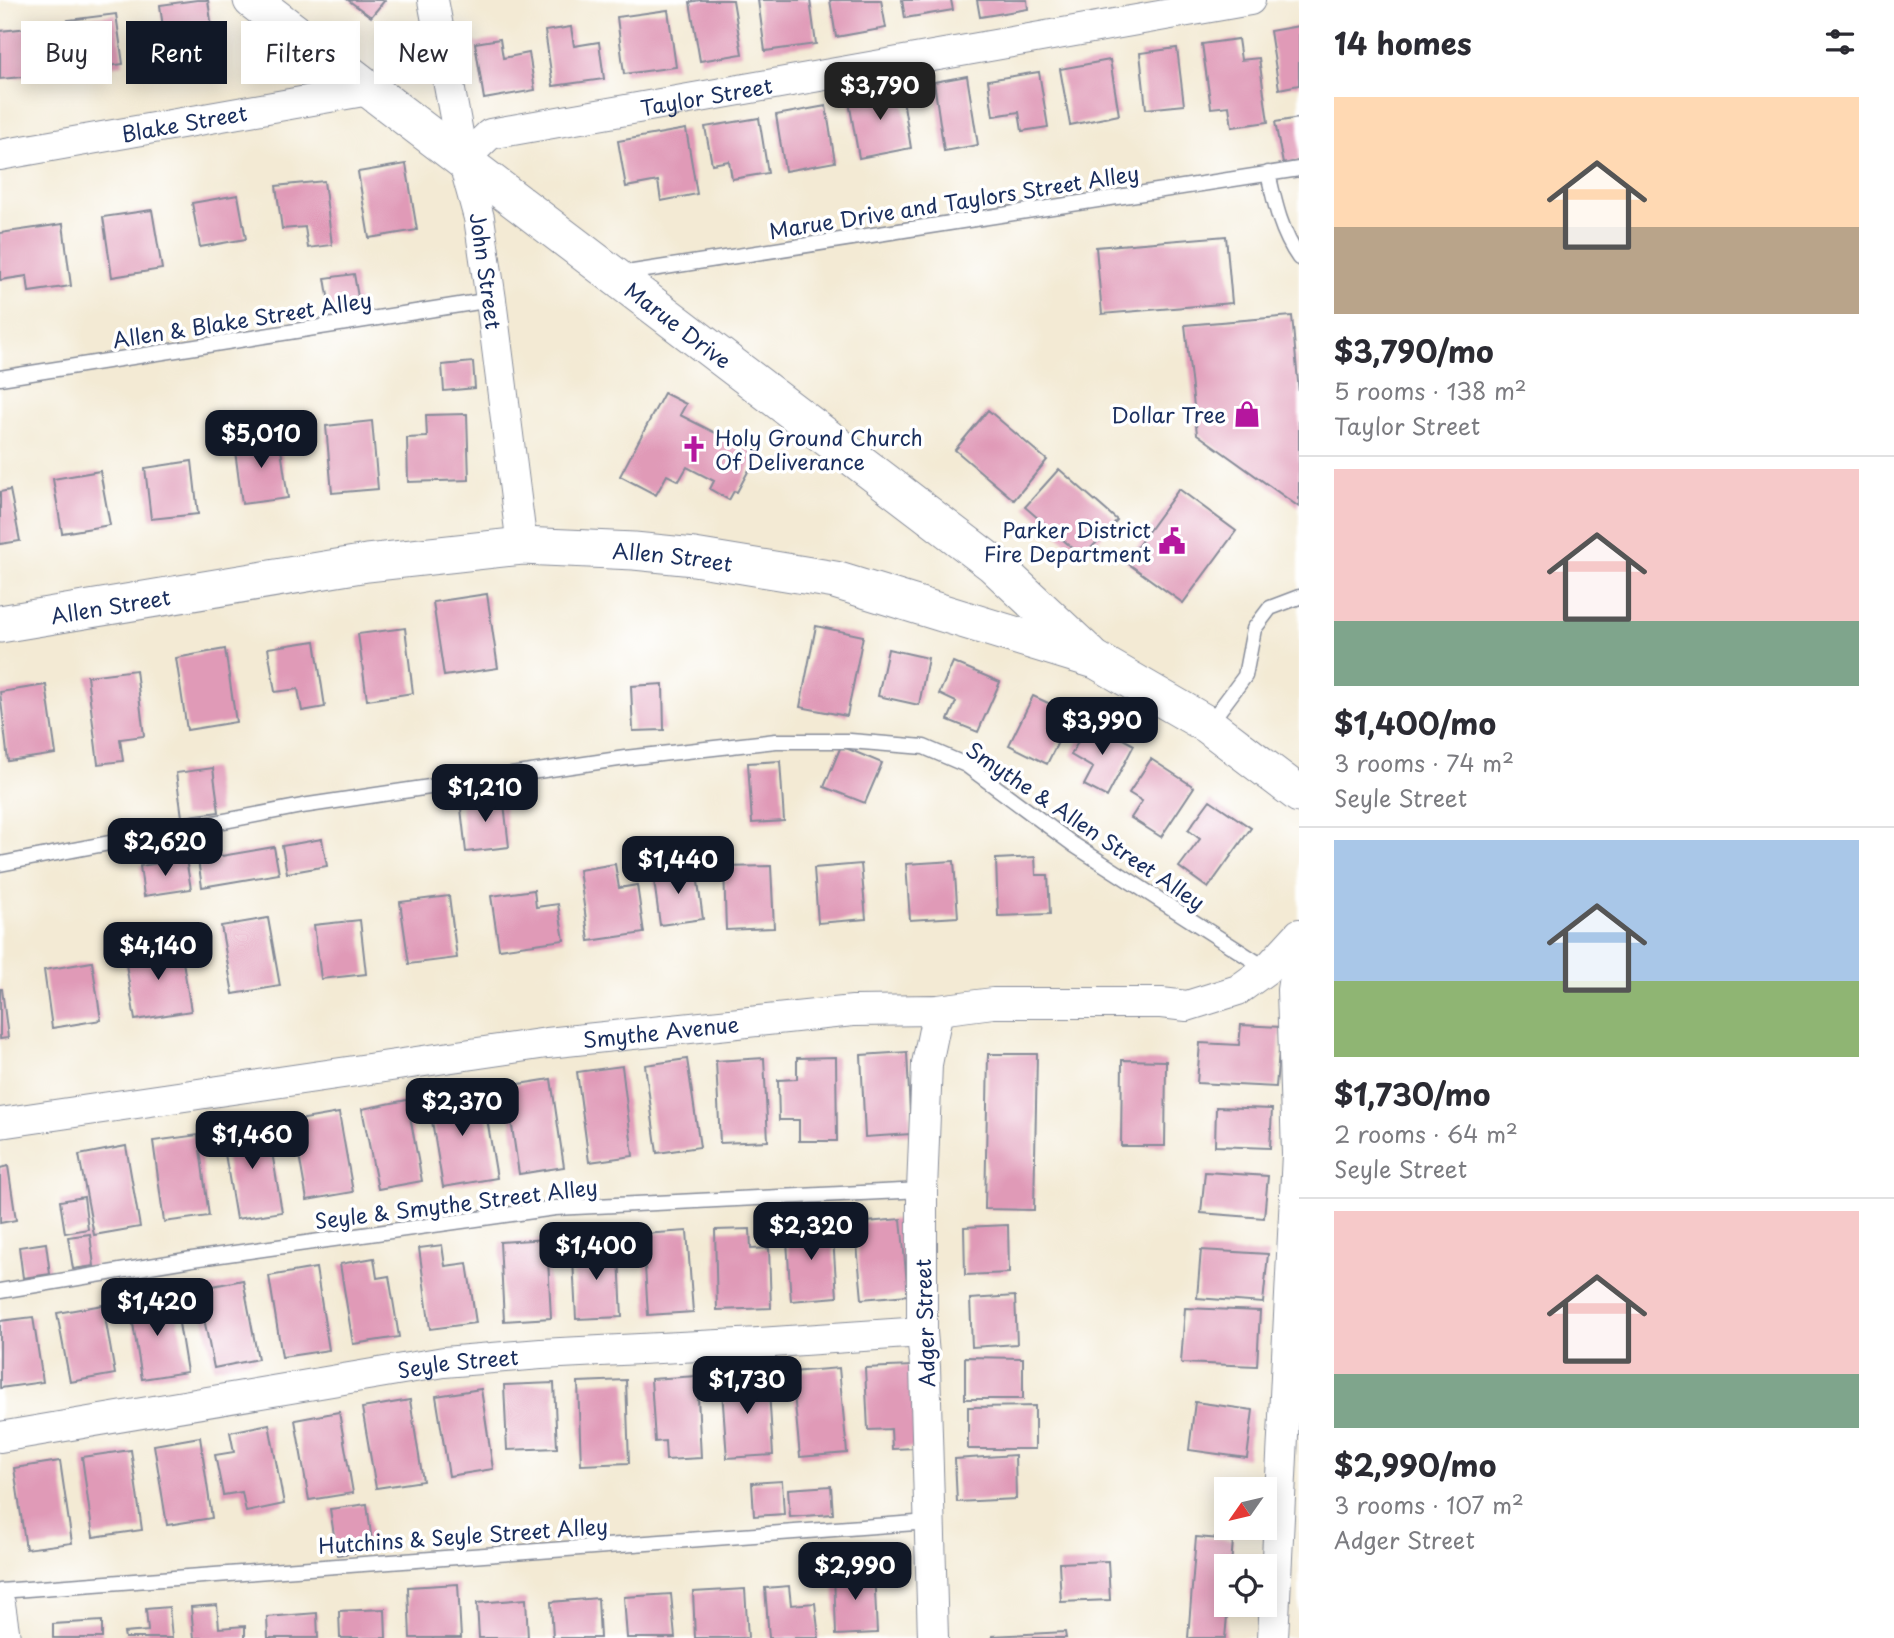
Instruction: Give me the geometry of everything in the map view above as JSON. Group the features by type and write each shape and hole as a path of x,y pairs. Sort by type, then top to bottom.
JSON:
{"street":[{"name":"Marue Drive","path":"252,0 993,564 1096,660"},
{"name":"John Street","path":"433,0 463,160 479,218 522,546"},
{"name":"Taylor Street","path":"463,160 490,134 1250,0"},
{"name":"Blake Street","path":"0,155 369,90"},
{"name":"Allen Street","path":"0,624 367,563 522,546 634,551 694,557 835,580 1096,660 1208,725 1299,794"},
{"name":"Smythe Avenue","path":"0,1122 547,1043 853,1011 938,1010 993,1003 1161,1003 1187,1006 1238,990 1267,969 1299,934"},
{"path":"1273,1638 1298,1154 1292,990 1299,943"},
{"name":"Adger Street","path":"933,1638 922,1332 922,1190 927,1064 938,1010"},
{"name":"Seyle Street","path":"0,1437 444,1362 922,1332"},
{"path":"0,1605 5,1638"}],"lane":[{"name":"Marue Drive and Taylors Street Alley","path":"615,275 1299,169"},
{"path":"1268,173 1276,212 1299,258"},
{"name":"Allen & Blake Street Alley","path":"0,378 491,300"},
{"path":"1208,725 1244,676 1254,629 1270,608 1299,597"},
{"name":"Smythe & Allen Street Alley","path":"0,863 302,806 625,758 776,741 849,741 924,747 966,765 1074,845 1267,969"},
{"name":"Seyle & Smythe Street Alley","path":"0,1291 192,1259 555,1208 922,1190"},
{"name":"Hutchins & Seyle Street Alley","path":"0,1591 929,1522"}],"building":[{"path":"208,0 211,21 162,21 160,5"},
{"path":"348,0 385,0 371,17"},
{"path":"733,0 742,54 700,61 690,2"},
{"path":"758,0 810,0 816,44 765,51"},
{"path":"830,0 881,0 886,28 836,37"},
{"path":"902,0 951,0 953,10 905,18"},
{"path":"977,0 1027,0 1028,9 980,17"},
{"path":"668,10 676,67 624,74 617,17"},
{"path":"116,14 123,64 112,66 112,21 68,20"},
{"path":"1299,26 1299,85 1279,89 1270,31"},
{"path":"571,27 574,46 599,42 604,79 553,86 545,31"},
{"path":"21,29 21,77 0,79 0,31"},
{"path":"500,39 503,58 529,53 535,90 484,99 475,43"},
{"path":"1238,39 1241,60 1259,58 1268,122 1232,127 1229,106 1211,108 1202,44"},
{"path":"1177,48 1184,105 1146,109 1140,53"},
{"path":"1110,60 1119,115 1070,125 1060,69"},
{"path":"1039,72 1048,127 1022,131 1019,112 993,116 988,80"},
{"path":"967,76 978,145 944,151 934,82"},
{"path":"901,87 911,148 859,158 848,96"},
{"path":"826,106 835,162 785,171 776,115"},
{"path":"759,118 768,173 732,179 729,161 712,164 705,127"},
{"path":"1299,118 1299,161 1283,164 1275,122"},
{"path":"686,129 697,194 661,201 658,181 626,187 618,141"},
{"path":"406,164 417,230 369,238 358,172"},
{"path":"324,181 332,245 308,248 305,227 282,229 276,186"},
{"path":"238,195 246,239 200,247 192,203"},
{"path":"152,210 162,269 112,277 103,217"},
{"path":"63,224 71,286 29,292 27,276 0,280 0,233"},
{"path":"1226,236 1232,303 1102,314 1096,247"},
{"path":"354,274 360,309 331,314 325,278"},
{"name":"Dollar Tree","path":"1292,316 1299,393 1299,507 1197,434 1185,325"},
{"path":"473,362 475,388 444,391 442,365"},
{"name":"Holy Ground Church Of Deliverance","path":"664,393 686,404 680,415 735,443 739,436 756,445 752,452 757,455 737,492 734,491 729,500 710,489 714,481 687,467 679,481 667,475 656,495 620,476"},
{"path":"988,410 1047,460 1014,500 955,450"},
{"path":"467,414 469,480 408,482 407,438 427,437 426,415"},
{"path":"372,421 378,489 332,493 326,426"},
{"path":"279,436 288,498 242,504 234,443"},
{"path":"192,461 198,514 151,519 145,468"},
{"path":"1059,469 1117,520 1083,557 1025,507"},
{"path":"100,471 110,525 62,533 53,479"},
{"path":"1179,489 1236,531 1183,603 1126,562"},
{"path":"10,490 20,541 0,544 0,492"},
{"path":"487,594 498,668 444,676 433,602"},
{"path":"816,626 863,636 847,716 800,707"},
{"path":"405,628 413,693 367,700 358,634"},
{"path":"315,641 325,707 302,711 298,689 275,692 268,648"},
{"path":"225,649 236,722 187,730 176,658"},
{"path":"888,649 928,658 919,705 878,696"},
{"path":"953,662 1000,682 978,732 948,720 956,702 939,694"},
{"path":"136,670 144,736 120,739 123,761 98,764 87,676"},
{"path":"663,684 664,730 633,731 631,686"},
{"path":"46,685 56,754 8,761 0,692"},
{"path":"1033,696 1072,714 1047,764 1009,745"},
{"path":"1089,721 1134,745 1107,797 1084,785 1093,768 1071,755"},
{"path":"841,746 882,763 865,803 824,787"},
{"path":"1151,759 1194,787 1161,837 1131,818 1142,801 1129,793"},
{"path":"780,761 784,821 752,823 748,763"},
{"path":"213,768 219,812 182,817 176,773"},
{"path":"503,795 509,847 466,852 460,800"},
{"path":"1210,800 1251,828 1208,888 1179,867 1200,839 1188,830"},
{"path":"322,839 327,866 287,873 282,846"},
{"path":"274,847 279,874 202,887 198,860"},
{"path":"1035,857 1036,875 1048,875 1050,914 998,916 996,859"},
{"path":"186,859 191,889 144,896 140,866"},
{"path":"954,861 958,917 910,920 906,864"},
{"path":"615,864 619,888 637,885 644,933 589,941 579,870"},
{"path":"861,864 866,919 818,923 814,868"},
{"path":"771,866 774,928 726,930 724,867"},
{"path":"696,867 703,919 660,925 653,873"},
{"path":"534,890 536,907 558,904 564,940 499,949 491,896"},
{"path":"449,896 457,958 409,964 400,902"},
{"path":"268,918 280,986 233,994 221,926"},
{"path":"360,920 366,974 321,979 314,925"},
{"path":"180,943 191,1011 135,1020 124,952"},
{"path":"92,962 101,1020 52,1028 44,970"},
{"path":"0,989 8,1038 0,1039"},
{"path":"1241,1025 1281,1027 1276,1087 1197,1083 1200,1043 1239,1045"},
{"path":"907,1052 911,1134 865,1137 861,1055"},
{"path":"988,1054 1037,1054 1034,1210 985,1209"},
{"path":"836,1057 837,1141 799,1141 799,1120 779,1120 778,1080 797,1079 797,1058"},
{"path":"764,1058 768,1141 720,1143 716,1061"},
{"path":"687,1059 700,1147 657,1153 645,1065"},
{"path":"1122,1060 1166,1061 1165,1146 1121,1146"},
{"path":"622,1066 633,1156 589,1162 577,1072"},
{"path":"551,1079 564,1167 519,1174 506,1086"},
{"path":"482,1089 497,1178 443,1187 428,1097"},
{"path":"407,1100 422,1181 378,1189 362,1109"},
{"path":"1216,1107 1272,1109 1270,1148 1215,1146"},
{"path":"339,1113 353,1192 307,1200 293,1121"},
{"path":"267,1122 282,1212 236,1219 221,1130"},
{"path":"198,1135 209,1216 164,1222 153,1141"},
{"path":"126,1146 140,1227 94,1235 79,1155"},
{"path":"8,1166 16,1220 0,1223 0,1168"},
{"path":"1205,1172 1268,1176 1264,1218 1201,1213"},
{"path":"84,1197 88,1229 65,1233 60,1201"},
{"path":"901,1219 908,1295 862,1299 855,1223"},
{"path":"832,1223 837,1297 791,1301 786,1226"},
{"path":"1008,1225 1009,1273 965,1275 964,1227"},
{"path":"750,1229 751,1249 769,1248 771,1308 717,1310 715,1230"},
{"path":"687,1231 693,1312 648,1315 643,1234"},
{"path":"90,1234 94,1266 73,1269 68,1237"},
{"path":"595,1238 596,1258 619,1257 622,1317 576,1319 572,1239"},
{"path":"547,1239 551,1318 504,1321 500,1242"},
{"path":"46,1243 50,1274 23,1278 19,1247"},
{"path":"442,1245 445,1266 467,1263 476,1323 430,1329 419,1248"},
{"path":"1201,1250 1268,1254 1263,1303 1197,1298"},
{"path":"374,1258 377,1278 389,1276 399,1337 353,1344 340,1264"},
{"path":"316,1268 329,1350 282,1357 269,1276"},
{"path":"243,1280 258,1359 214,1368 198,1289"},
{"path":"159,1294 162,1314 177,1311 187,1372 142,1379 129,1299"},
{"path":"1015,1296 1017,1344 972,1347 970,1299"},
{"path":"103,1305 115,1374 70,1382 57,1313"},
{"path":"1185,1308 1260,1311 1257,1366 1181,1363"},
{"path":"33,1317 43,1382 0,1388 0,1321"},
{"path":"965,1357 1023,1358 1023,1399 965,1399"},
{"path":"912,1366 916,1448 892,1449 891,1429 868,1430 865,1368"},
{"path":"839,1368 847,1453 800,1457 792,1372"},
{"path":"768,1374 773,1455 727,1458 721,1377"},
{"path":"697,1376 701,1458 666,1460 665,1441 655,1442 651,1379"},
{"path":"626,1380 629,1463 581,1465 578,1382"},
{"path":"554,1383 557,1448 507,1450 504,1385"},
{"path":"481,1389 493,1469 449,1476 436,1396"},
{"path":"410,1400 423,1481 376,1488 362,1408"},
{"path":"1195,1402 1253,1410 1247,1458 1189,1450"},
{"path":"1035,1406 1035,1449 968,1449 968,1407"},
{"path":"339,1412 353,1493 309,1500 295,1420"},
{"path":"269,1424 284,1504 246,1512 242,1492 223,1495 215,1455 234,1452 230,1432"},
{"path":"200,1437 212,1518 167,1525 154,1445"},
{"path":"131,1450 142,1530 93,1537 82,1457"},
{"path":"1015,1455 1016,1499 957,1502 955,1459"},
{"path":"60,1461 72,1543 26,1549 14,1468"},
{"path":"782,1481 784,1514 754,1516 752,1483"},
{"path":"831,1486 833,1514 790,1517 788,1489"},
{"path":"367,1504 373,1550 337,1555 330,1509"},
{"path":"1196,1537 1233,1540 1232,1554 1214,1554 1214,1617 1227,1617 1225,1638 1188,1638"},
{"path":"1108,1561 1110,1600 1061,1602 1059,1563"},
{"path":"874,1570 877,1633 836,1635 834,1571"},
{"path":"458,1584 461,1638 410,1638 408,1587"},
{"path":"789,1586 791,1605 815,1603 819,1638 769,1638 765,1588"},
{"path":"745,1589 748,1638 695,1638 693,1592"},
{"path":"671,1594 675,1638 627,1638 624,1597"},
{"path":"598,1598 600,1638 553,1638 551,1602"},
{"path":"526,1599 528,1638 479,1638 477,1603"},
{"path":"217,1605 219,1628 245,1626 245,1638 194,1638 191,1607"},
{"path":"169,1607 172,1638 125,1638 124,1633 148,1631 146,1609"},
{"path":"385,1609 386,1638 340,1638 339,1611"},
{"path":"317,1613 318,1638 268,1638 267,1617"},
{"path":"102,1621 102,1638 53,1638 53,1624"},
{"path":"1065,1632 1066,1638 992,1638 992,1636"}],"place":[{"name":"Dollar Tree","path":"1247,414"},
{"name":"Holy Ground Church Of Deliverance","path":"694,449"},
{"name":"Parker District Fire Department","path":"1172,541"}]}
